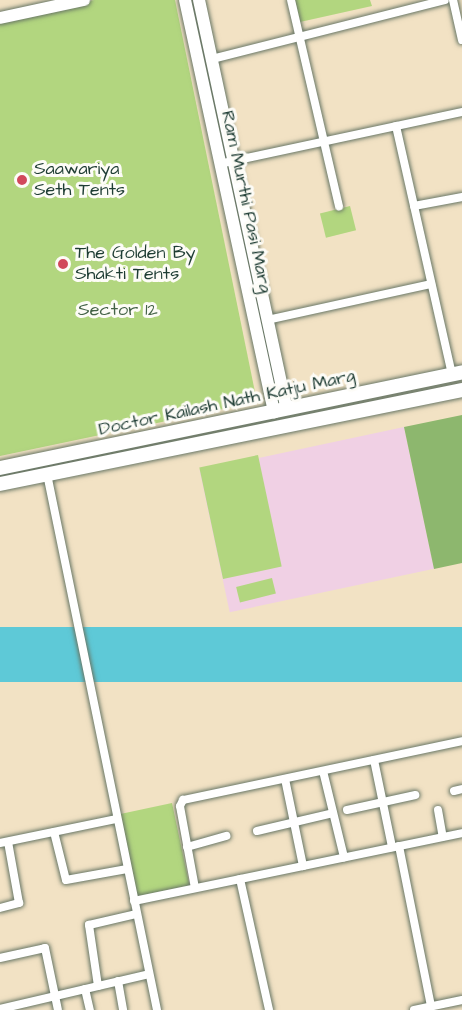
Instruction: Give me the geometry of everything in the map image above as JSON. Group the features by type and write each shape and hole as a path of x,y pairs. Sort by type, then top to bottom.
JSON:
{"main road":[{"name":"Doctor Kailash Nath Katju Marg","path":"0,468 457,374"},
{"name":"Doctor Kailash Nath Katju Marg","path":"0,484 462,390"},
{"path":"140,439 144,455"}],"street":[{"path":"0,10 45,0"},
{"path":"0,18 84,0"},
{"name":"Ram Murthi Pasi Marg","path":"185,0 219,164 280,410"},
{"name":"Ram Murthi Pasi Marg","path":"199,0 267,320 280,410"},
{"path":"291,0 339,206"},
{"path":"212,59 445,0"},
{"path":"453,0 462,40"},
{"path":"219,164 462,112"},
{"path":"396,126 431,284 457,374"},
{"path":"414,206 462,197"},
{"path":"267,320 431,284"},
{"path":"47,474 112,800 157,1010"},
{"path":"195,888 187,847 183,800 462,741"},
{"path":"374,760 431,1006"},
{"path":"323,771 344,857"},
{"path":"285,778 303,866"},
{"path":"347,810 415,795"},
{"path":"438,810 442,837"},
{"path":"257,831 333,813"},
{"path":"0,908 20,903 4,842 116,819"},
{"path":"54,832 66,880 127,869"},
{"path":"134,901 462,833"},
{"path":"187,847 226,836"},
{"path":"240,879 269,1010"},
{"path":"98,986 89,925 136,915"},
{"path":"0,958 45,948 58,1010"},
{"path":"0,1009 149,974"},
{"path":"118,981 123,1010"},
{"path":"85,989 90,1010"},
{"path":"414,1010 462,1000"}],"shaded area":[{"path":"404,427 434,569 230,612 200,470"}],"green space":[{"name":"Sector 12","path":"94,0 175,0 257,402 0,456 0,20"},
{"path":"295,0 370,0 372,6 300,22"},
{"path":"350,206 356,230 326,238 320,213"},
{"path":"462,415 462,563 434,569 404,427"},
{"path":"258,455 282,567 223,579 199,467"},
{"path":"272,578 276,594 240,602 236,587"},
{"path":"172,803 189,885 137,896 119,814"}],"water":[{"path":"0,627 462,627 462,682 0,682"}],"place":[{"name":"Saawariya Seth Tents","path":"22,180"},
{"name":"The Golden By Shakti Tents","path":"63,264"}]}
